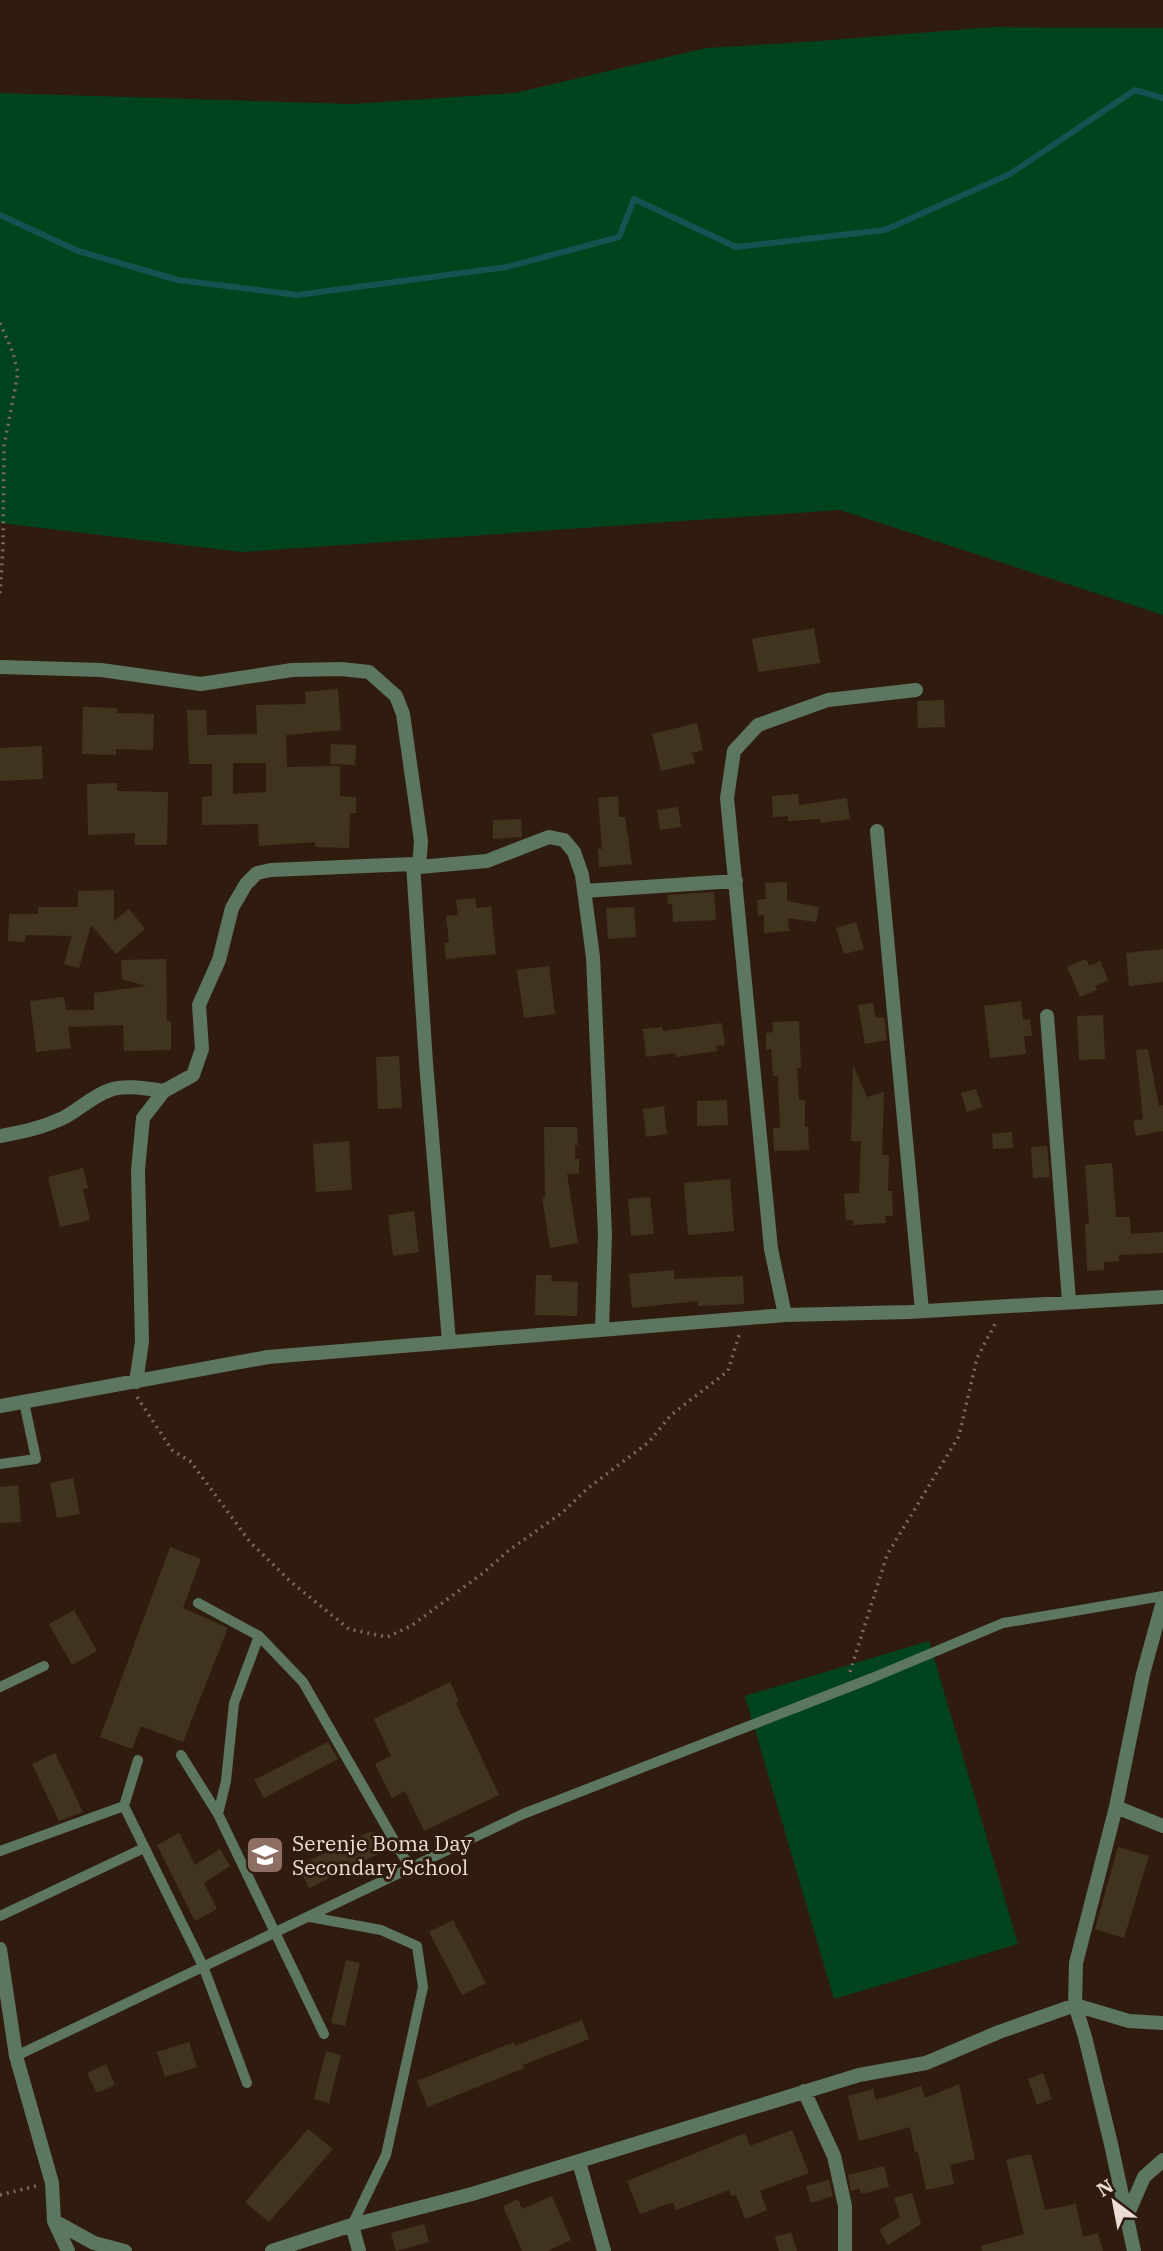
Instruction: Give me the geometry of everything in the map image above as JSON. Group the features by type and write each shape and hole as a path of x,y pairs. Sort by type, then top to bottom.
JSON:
{"street":[{"path":"0,667 101,670 201,684 292,670 341,669 369,672 396,696 403,713 421,841 416,865 426,1063 449,1342"},
{"path":"785,1315 771,1249 727,798 734,751 758,725 828,700 916,690"},
{"path":"877,831 922,1311"},
{"path":"132,1383 142,1342 138,1170 143,1118 164,1091 193,1075 202,1049 199,1005 219,960 232,908 246,884 257,873 487,861 549,837 564,840 575,852 584,891 593,957 605,1234 602,1331"},
{"path":"584,891 736,881"},
{"path":"1047,1016 1069,1301"},
{"path":"0,1136 38,1129 65,1117 87,1101 112,1089 141,1088 164,1091"},
{"path":"0,1406 268,1357 785,1315 922,1311 1163,1297"},
{"path":"1134,2251 1086,2037 1075,2005 1076,1963 1116,1807 1143,1674 1163,1599"},
{"path":"1116,1807 1163,1826"},
{"path":"0,1949 16,2056 52,2183 54,2221 68,2251"},
{"path":"272,2251 352,2225 472,2194 579,2162 859,2075 926,2063 999,2032 1075,2005 1129,2021 1163,2023"},
{"path":"804,2091 834,2156 845,2206 845,2251"},
{"path":"1127,2216 1144,2178 1163,2160"},
{"path":"579,2162 604,2251"},
{"path":"54,2221 94,2243 125,2251"},
{"path":"352,2225 359,2251"}],"lane":[{"path":"0,1464 36,1459 24,1402"},
{"path":"16,2056 523,1814 1003,1623 1163,1599"},
{"path":"198,1603 259,1636 303,1682 411,1868"},
{"path":"218,1814 226,1781 234,1703 259,1636"},
{"path":"0,1687 44,1666"},
{"path":"181,1755 218,1814 324,2034"},
{"path":"138,1760 124,1806 203,1966 247,2083"},
{"path":"0,1851 124,1806"},
{"path":"0,1916 144,1847"},
{"path":"310,1917 381,1930 417,1946 423,1987 386,2155 352,2225"}],"path":[{"path":"0,323 18,373 4,446 0,594"},
{"path":"845,1688 887,1555 959,1436 977,1358 995,1324 1026,1304"},
{"path":"132,1383 172,1450 191,1462 250,1542 291,1582 349,1629 387,1637 411,1626 483,1573 649,1442 671,1415 728,1371 744,1319"},
{"path":"0,2196 52,2183"}],"green space":[{"path":"993,27 1163,28 1163,615 840,510 242,552 0,523 0,93 353,104 515,93 706,48"},
{"path":"929,1641 1018,1944 834,1999 745,1696"}],"building":[{"path":"814,628 820,663 758,672 752,639"},
{"path":"338,689 341,730 286,735 287,767 340,766 340,796 356,797 356,813 350,813 349,848 315,847 315,842 259,846 258,824 202,825 202,797 212,796 212,764 189,764 187,710 206,710 207,735 257,734 256,705 306,704 305,692","holes":["233,763 266,763 266,792 233,794"]},
{"path":"944,700 945,727 918,728 917,701"},
{"path":"83,707 117,708 117,713 154,714 153,750 116,749 116,755 82,754"},
{"path":"697,723 703,750 692,753 695,763 661,771 652,734"},
{"path":"331,744 356,745 355,765 330,764"},
{"path":"42,746 43,779 0,781 0,748"},
{"path":"117,783 117,791 168,792 167,845 135,845 135,833 88,835 87,784"},
{"path":"798,794 799,805 847,798 850,819 821,823 820,819 788,821 788,816 773,817 772,796"},
{"path":"618,796 619,817 625,817 632,864 599,867 598,849 602,849 598,798"},
{"path":"678,807 681,827 660,830 657,810"},
{"path":"521,819 522,837 493,839 493,820"},
{"path":"787,882 787,901 819,907 816,922 788,918 789,931 764,933 764,915 758,916 757,900 766,899 765,883"},
{"path":"114,890 114,921 129,909 145,929 116,954 91,925 79,968 64,964 72,936 26,935 25,942 8,941 9,914 38,914 38,907 78,907 78,891"},
{"path":"714,892 716,920 673,922 672,904 668,904 667,895"},
{"path":"475,898 477,908 491,907 496,954 446,959 444,943 449,942 446,916 458,915 456,900"},
{"path":"634,907 636,937 608,939 606,908"},
{"path":"856,922 864,949 844,954 836,928"},
{"path":"1163,949 1163,982 1129,986 1126,953"},
{"path":"166,959 167,1021 171,1021 171,1050 124,1051 123,1025 68,1027 71,1048 36,1052 30,1001 64,997 66,1010 94,1010 94,993 146,986 122,979 121,960"},
{"path":"1086,959 1089,966 1100,961 1108,980 1095,986 1097,990 1080,997 1067,967"},
{"path":"549,966 555,1014 524,1018 517,970"},
{"path":"1021,1001 1023,1020 1030,1019 1032,1036 1024,1036 1026,1054 990,1058 984,1006"},
{"path":"873,1003 876,1018 884,1017 887,1040 865,1044 858,1005"},
{"path":"1103,1015 1105,1059 1079,1060 1077,1016"},
{"path":"799,1021 799,1100 805,1100 805,1127 808,1127 809,1150 774,1151 773,1128 780,1128 778,1076 773,1076 771,1049 766,1050 766,1033 773,1032 772,1022"},
{"path":"722,1023 725,1045 716,1046 717,1051 676,1057 675,1053 646,1057 643,1029 662,1027 663,1031"},
{"path":"1148,1049 1159,1106 1163,1105 1163,1131 1136,1136 1133,1121 1143,1119 1136,1050"},
{"path":"399,1056 402,1108 378,1109 376,1057"},
{"path":"853,1065 867,1097 884,1092 882,1155 889,1155 888,1191 892,1191 893,1216 885,1216 886,1223 853,1225 853,1220 846,1220 844,1194 859,1193 861,1141 851,1141"},
{"path":"976,1089 982,1107 967,1112 961,1093"},
{"path":"727,1100 728,1125 697,1126 697,1101"},
{"path":"664,1106 667,1134 646,1137 643,1109"},
{"path":"544,1127 577,1127 578,1145 575,1145 575,1159 579,1159 579,1174 567,1174 578,1243 550,1248 542,1197 545,1197"},
{"path":"1012,1132 1013,1148 993,1149 992,1134"},
{"path":"349,1141 352,1190 316,1192 313,1144"},
{"path":"1047,1146 1050,1177 1033,1178 1031,1147"},
{"path":"1112,1163 1116,1217 1130,1217 1131,1234 1163,1232 1163,1253 1119,1255 1119,1261 1104,1262 1104,1270 1087,1271 1085,1224 1089,1224 1085,1165"},
{"path":"83,1168 88,1188 83,1189 90,1220 60,1227 48,1177"},
{"path":"730,1179 734,1231 688,1235 684,1183"},
{"path":"650,1197 654,1234 631,1236 628,1199"},
{"path":"414,1211 419,1252 393,1256 388,1215"},
{"path":"674,1270 674,1279 743,1276 744,1304 698,1306 698,1301 632,1308 629,1274"},
{"path":"536,1275 552,1275 551,1281 578,1282 577,1316 535,1315"},
{"path":"73,1478 80,1514 57,1518 50,1483"},
{"path":"18,1485 21,1522 0,1523 0,1487"},
{"path":"170,1547 201,1559 183,1608 228,1628 183,1742 141,1726 132,1749 100,1737"},
{"path":"74,1610 97,1651 72,1665 49,1624"},
{"path":"450,1682 459,1702 456,1703 499,1795 424,1831 405,1791 392,1798 375,1764 391,1756 374,1719"},
{"path":"328,1742 338,1759 264,1798 254,1780"},
{"path":"55,1753 83,1812 59,1821 32,1764"},
{"path":"372,1831 382,1852 309,1888 298,1866"},
{"path":"179,1833 195,1865 220,1849 230,1866 204,1883 217,1909 195,1921 157,1845"},
{"path":"1118,1847 1149,1856 1124,1938 1095,1929"},
{"path":"453,1920 486,1983 462,1995 429,1932"},
{"path":"346,1960 360,1963 345,2026 331,2023"},
{"path":"582,2020 589,2039 428,2107 417,2081 514,2042 515,2046"},
{"path":"189,2042 197,2067 165,2077 157,2052"},
{"path":"326,2051 341,2055 329,2103 314,2099"},
{"path":"106,2064 115,2085 97,2093 87,2073"},
{"path":"1043,2073 1052,2099 1037,2105 1028,2079"},
{"path":"959,2084 975,2159 950,2165 954,2184 926,2190 910,2127 859,2141 848,2096 873,2089 876,2100 921,2086 925,2098"},
{"path":"308,2129 333,2149 269,2222 245,2202"},
{"path":"792,2130 809,2173 760,2191 767,2210 745,2219 736,2195 731,2196 729,2190 676,2210 673,2202 640,2214 627,2181 745,2133 750,2146"},
{"path":"1031,2154 1045,2210 1076,2204 1083,2237 1098,2233 1103,2251 982,2251 981,2246 1024,2234 1006,2160"},
{"path":"884,2166 889,2187 861,2194 859,2188 851,2191 848,2175"},
{"path":"829,2180 833,2196 811,2203 806,2186"},
{"path":"912,2193 921,2224 888,2245 879,2230 900,2217 894,2198"},
{"path":"552,2196 571,2240 548,2251 522,2251 503,2206 518,2199 522,2209"},
{"path":"424,2224 429,2242 396,2251 391,2233"},
{"path":"791,2232 797,2251 779,2251 775,2237"}],"waterway":[{"path":"0,215 78,251 178,280 297,295 507,267 619,237 634,199 736,247 885,230 1010,174 1135,90 1163,98"}],"place":[{"name":"Serenje Boma Day Secondary School","path":"265,1855"}]}
